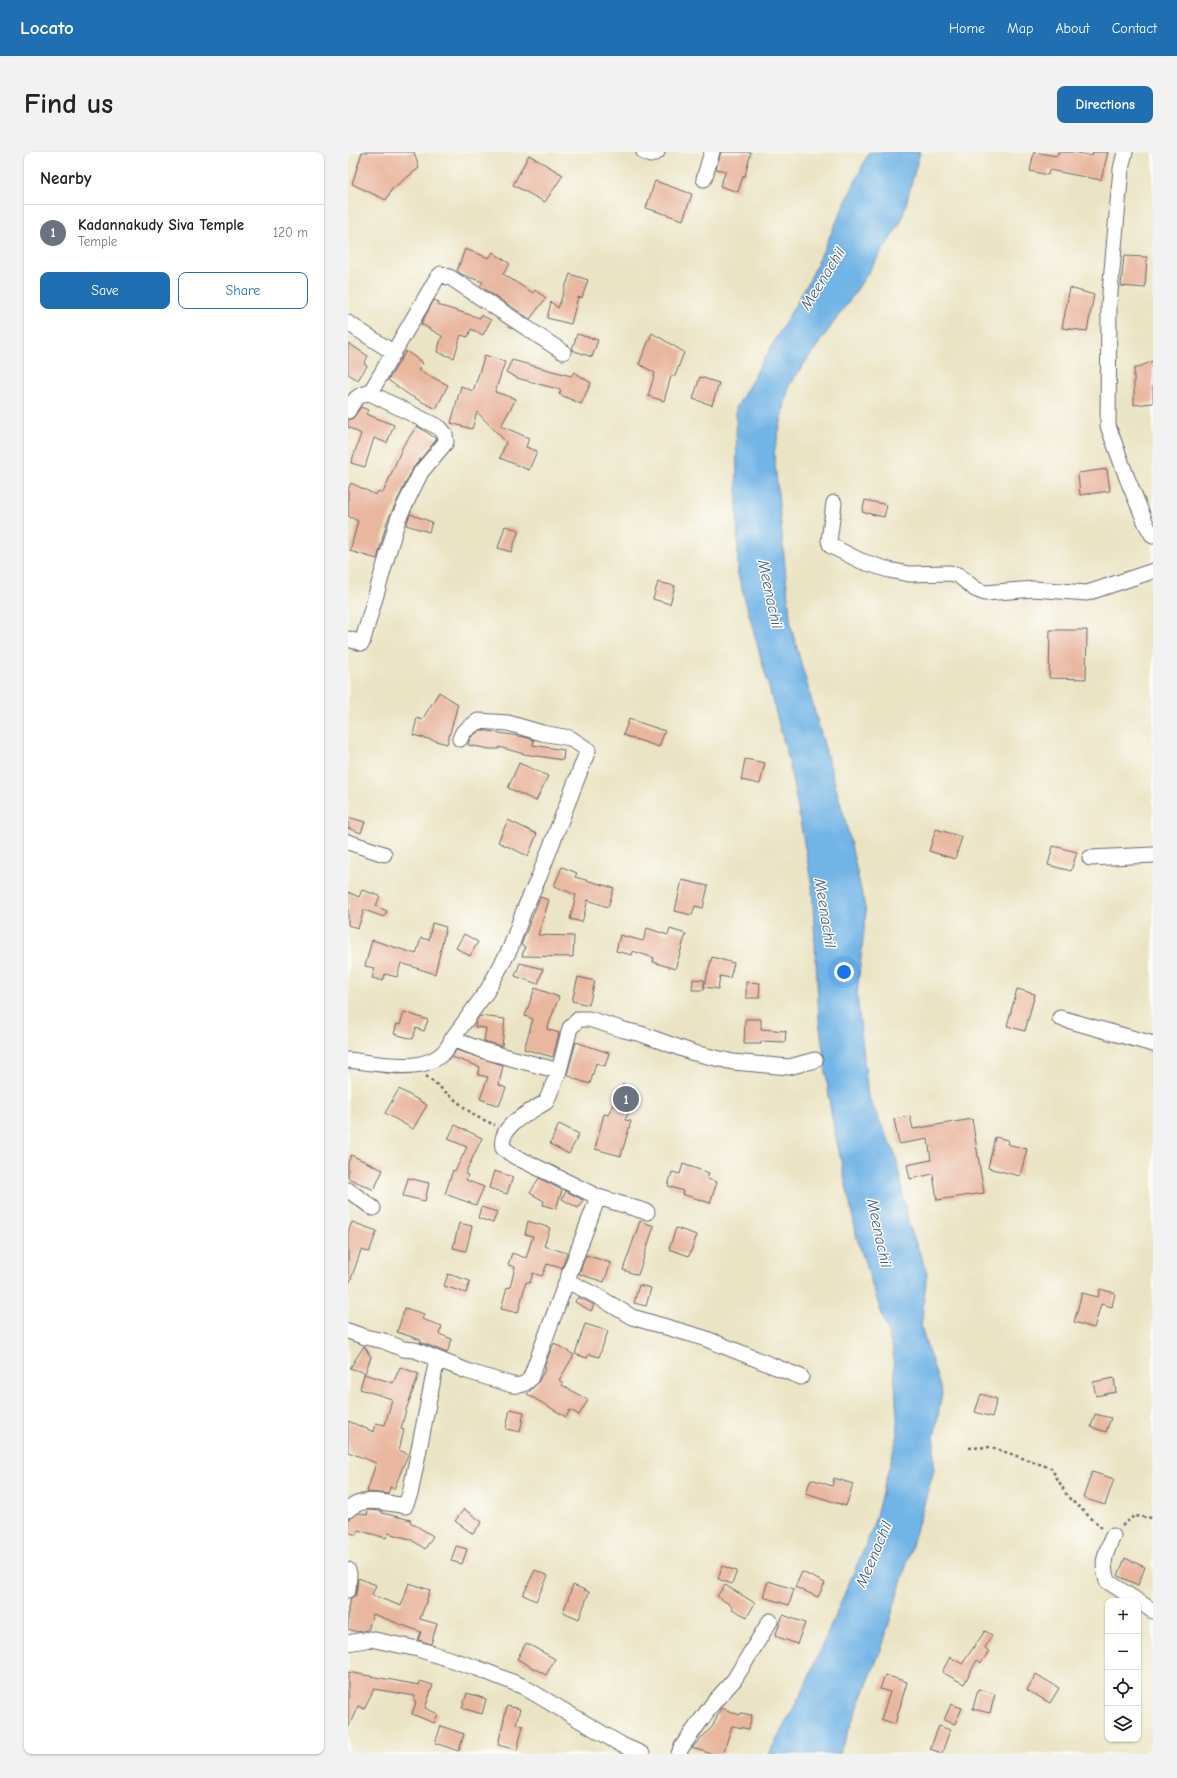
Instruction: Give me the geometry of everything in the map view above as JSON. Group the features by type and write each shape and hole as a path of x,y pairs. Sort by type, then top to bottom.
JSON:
{"street":[{"path":"644,152 650,155 657,152"},
{"path":"704,179 712,152"},
{"path":"1125,152 1121,169 1109,304 1108,426 1127,478 1147,526 1153,536"},
{"path":"370,393 437,278 441,274 463,285 563,352"},
{"path":"348,323 394,353"},
{"path":"348,411 354,399 370,393 440,428 445,434 446,442 421,472 398,519 362,643 348,639"},
{"path":"834,503 829,541 831,546 861,561 889,570 910,574 949,573 958,575 975,589 985,593 1034,589 1087,593 1153,571"},
{"path":"348,1060 382,1064 427,1064 441,1057 448,1049 452,1039 487,991 510,949 588,750 570,738 542,733 508,724 478,721 463,732 460,739"},
{"path":"348,842 384,854"},
{"path":"1090,858 1153,855"},
{"path":"1060,1018 1153,1044"},
{"path":"647,1212 598,1197 514,1156 503,1148 501,1141 506,1130 530,1111 546,1102 559,1071 570,1028 579,1020 589,1020 641,1034 694,1053 747,1064 764,1064 789,1067 815,1060"},
{"path":"452,1039 485,1052 559,1071"},
{"path":"348,1190 374,1208"},
{"path":"348,1331 365,1337 384,1341 403,1349 415,1350 512,1385 519,1386 526,1383 530,1379 598,1197"},
{"path":"567,1281 597,1296 632,1317 704,1338 801,1377"},
{"path":"348,1510 354,1504 366,1501 405,1506 410,1494 437,1359"},
{"path":"1113,1536 1104,1556 1103,1570 1107,1581 1153,1611"},
{"path":"348,1570 348,1590"},
{"path":"679,1754 681,1748 714,1702 734,1680 770,1621"},
{"path":"348,1642 370,1639 411,1647 477,1668 522,1686 642,1754"}],"path":[{"path":"412,1064 476,1116 506,1130"},
{"path":"969,1448 991,1447 1051,1468 1068,1497 1113,1536 1124,1522 1134,1516 1153,1518"}],"water":[{"name":"Meenachil","path":"869,152 920,152 901,222 854,294 789,385 774,454 791,627 846,823 866,912 857,994 868,1096 896,1156 908,1223 927,1272 921,1327 942,1393 934,1438 934,1470 882,1647 839,1754 769,1754 802,1692 872,1530 898,1434 893,1349 857,1238 831,1113 819,1019 812,886 789,761 738,574 736,408 809,281"}],"building":[{"path":"362,152 414,152 419,168 392,189 386,200 352,184"},
{"path":"721,152 751,152 745,176 743,176 738,192 720,186 726,171 716,169"},
{"path":"1034,152 1057,156 1058,152 1074,152 1092,156 1093,152 1108,152 1101,180 1049,170 1048,175 1030,171"},
{"path":"529,155 563,175 545,202 513,185"},
{"path":"655,181 692,194 683,220 646,208"},
{"path":"465,249 489,258 493,252 510,264 503,274 533,293 535,290 546,298 530,319 480,286 483,282 463,275 457,271"},
{"path":"1124,256 1147,257 1145,288 1121,286"},
{"path":"570,274 588,280 582,298 578,297 571,324 547,318 551,302 558,308"},
{"path":"1070,288 1094,295 1087,331 1062,328"},
{"path":"434,300 439,302 438,305 480,318 481,315 491,320 483,335 471,329 468,337 461,335 454,358 437,352 442,336 421,324"},
{"path":"652,333 684,352 675,376 671,376 664,401 648,396 655,373 639,364"},
{"path":"577,334 598,340 592,357 572,350"},
{"path":"348,343 368,356 364,364 367,366 358,380 348,374"},
{"path":"406,351 423,363 418,370 448,385 436,409 409,395 388,380"},
{"path":"485,355 505,362 495,392 516,399 501,426 529,438 526,447 537,451 529,470 500,458 506,442 477,412 472,429 451,423 461,386 473,391"},
{"path":"512,360 571,376 574,372 591,383 581,404 559,394 561,390 517,378 506,372"},
{"path":"1153,361 1153,403 1134,405 1134,369"},
{"path":"700,377 719,383 712,405 693,399"},
{"path":"361,407 368,410 366,414 394,425 387,443 374,438 365,467 351,463 361,434 348,427 348,420 353,418"},
{"path":"417,426 437,439 413,468 387,522 377,559 350,551 358,521 348,516 348,489 351,483 376,495 378,491 383,493 403,446"},
{"path":"1107,469 1110,491 1080,495 1078,473"},
{"path":"865,500 887,505 884,517 862,512"},
{"path":"410,514 432,522 429,532 406,525"},
{"path":"505,526 519,530 511,552 498,548"},
{"path":"658,582 675,586 670,604 653,599"},
{"path":"1050,630 1087,630 1086,679 1049,678"},
{"path":"439,692 458,704 447,744 413,735 417,718 422,720"},
{"path":"629,719 665,731 659,747 623,735"},
{"path":"481,730 524,737 534,740 533,745 564,750 563,760 524,754 499,747 499,749 490,749 468,745 470,738"},
{"path":"745,759 765,763 760,784 741,780"},
{"path":"519,763 548,776 536,801 508,788"},
{"path":"348,817 365,822 361,833 348,828"},
{"path":"508,820 537,834 528,856 498,842"},
{"path":"936,829 962,837 955,859 929,851"},
{"path":"1053,846 1077,852 1071,871 1048,865"},
{"path":"562,867 577,873 575,877 614,888 608,907 588,900 582,922 570,919 576,895 554,886"},
{"path":"682,880 708,886 703,908 695,906 692,915 675,911"},
{"path":"362,890 380,896 376,906 387,911 384,917 364,910 358,928 348,925 348,892 359,897"},
{"path":"540,897 549,900 538,935 574,936 573,957 522,956 525,947 521,945"},
{"path":"432,923 446,927 435,974 401,963 397,977 385,974 383,981 372,978 375,968 365,966 372,940 416,954 421,938 429,940"},
{"path":"647,928 668,935 670,929 686,934 675,969 653,962 654,958 633,951 632,955 616,951 620,935 643,941"},
{"path":"464,934 478,942 470,956 456,948"},
{"path":"712,957 734,963 730,978 720,976 718,989 704,987"},
{"path":"520,963 543,969 538,984 515,976"},
{"path":"578,977 595,981 589,1005 572,1001"},
{"path":"693,979 704,980 704,990 692,990"},
{"path":"746,982 760,983 759,998 746,998"},
{"path":"535,988 559,997 547,1029 559,1033 553,1057 524,1049 533,1019 525,1016"},
{"path":"1017,989 1035,994 1025,1031 1007,1026"},
{"path":"404,1012 428,1020 424,1031 416,1028 413,1039 394,1034 397,1024 400,1025"},
{"path":"480,1016 505,1019 502,1046 484,1041 486,1028 475,1027 476,1021"},
{"path":"745,1019 761,1019 761,1029 786,1031 785,1042 761,1041 761,1044 744,1044"},
{"path":"576,1042 609,1053 605,1066 596,1063 590,1084 575,1079 567,1074"},
{"path":"456,1050 503,1065 499,1085 506,1088 499,1106 480,1099 488,1077 478,1075 480,1067 452,1057"},
{"path":"623,1084 638,1091 625,1120 631,1121 621,1156 595,1149 604,1114 608,1115"},
{"path":"399,1089 427,1105 413,1129 385,1113"},
{"path":"910,1116 913,1129 972,1119 984,1193 937,1200 933,1174 910,1179 907,1165 931,1160 928,1139 899,1144 894,1119"},
{"path":"559,1124 579,1134 569,1154 550,1144"},
{"path":"455,1125 482,1138 465,1174 468,1175 466,1180 484,1187 476,1205 445,1194 453,1170 455,1171 467,1147 448,1139"},
{"path":"995,1137 1008,1140 1007,1144 1027,1149 1020,1176 988,1168"},
{"path":"351,1155 383,1170 374,1190 348,1178 348,1163"},
{"path":"683,1164 709,1173 707,1179 717,1182 710,1203 682,1194 683,1191 668,1186 672,1172 680,1174"},
{"path":"494,1171 513,1177 507,1194 489,1188"},
{"path":"408,1178 429,1183 425,1201 403,1196"},
{"path":"539,1178 562,1190 556,1209 543,1205 544,1201 530,1193"},
{"path":"566,1191 583,1200 578,1208 562,1199"},
{"path":"481,1207 497,1212 493,1223 478,1218"},
{"path":"528,1221 550,1228 544,1246 567,1253 562,1268 547,1264 542,1276 533,1273 530,1283 526,1282 518,1313 501,1309 507,1287 510,1288 515,1267 508,1265 512,1253 526,1258 533,1236 525,1234"},
{"path":"640,1221 654,1226 638,1275 623,1270"},
{"path":"352,1222 377,1231 369,1252 361,1250 350,1282 348,1282 348,1232"},
{"path":"459,1223 472,1226 466,1251 453,1248"},
{"path":"676,1228 697,1235 689,1256 669,1249"},
{"path":"586,1255 611,1263 604,1282 579,1274"},
{"path":"448,1274 470,1281 466,1293 444,1286"},
{"path":"639,1285 651,1288 646,1306 634,1303"},
{"path":"1100,1289 1115,1293 1112,1307 1101,1304 1094,1328 1074,1322 1082,1293 1098,1297"},
{"path":"578,1297 594,1305 591,1311 575,1302"},
{"path":"405,1308 424,1314 422,1319 442,1326 439,1334 452,1339 447,1353 420,1342 421,1340 397,1332"},
{"path":"585,1324 608,1331 599,1357 589,1354 587,1358 575,1354"},
{"path":"554,1343 574,1355 559,1380 563,1383 562,1385 588,1400 579,1415 570,1410 566,1417 527,1394 538,1382 546,1368 544,1367"},
{"path":"364,1346 371,1357 365,1373 350,1368"},
{"path":"400,1367 419,1374 401,1429 404,1430 399,1450 408,1454 394,1489 390,1487 388,1494 367,1492 376,1463 348,1452 348,1421 374,1432 376,1423 385,1425 392,1399 360,1389 364,1374 393,1383"},
{"path":"1114,1378 1116,1392 1096,1396 1093,1382"},
{"path":"981,1394 997,1399 992,1417 975,1412"},
{"path":"510,1409 524,1412 520,1432 506,1429"},
{"path":"1095,1414 1111,1418 1106,1432 1091,1427"},
{"path":"1092,1472 1114,1479 1105,1505 1083,1498"},
{"path":"834,1478 853,1484 846,1506 806,1493 811,1479 832,1486"},
{"path":"464,1509 482,1522 473,1534 455,1521"},
{"path":"368,1510 382,1511 382,1513 411,1520 410,1522 433,1536 425,1549 410,1539 388,1533 386,1538 358,1530 356,1535 348,1532 348,1519 359,1513 367,1515"},
{"path":"456,1546 467,1549 462,1564 451,1561"},
{"path":"1125,1558 1145,1567 1138,1585 1118,1576"},
{"path":"722,1566 737,1571 732,1584 718,1579"},
{"path":"535,1570 548,1576 536,1601 523,1595"},
{"path":"802,1572 825,1583 818,1597 795,1587"},
{"path":"358,1578 376,1585 372,1595 401,1606 409,1583 430,1590 420,1619 437,1624 431,1644 418,1640 421,1632 373,1614 368,1630 357,1632 348,1629 348,1607 351,1598 356,1595"},
{"path":"768,1581 794,1589 789,1605 763,1597"},
{"path":"573,1585 589,1592 579,1619 563,1612"},
{"path":"725,1585 755,1603 747,1617 732,1609 733,1607 717,1596"},
{"path":"783,1615 805,1623 797,1644 775,1636"},
{"path":"985,1631 992,1635 985,1648 989,1651 981,1663 977,1660 964,1684 942,1672 950,1657 962,1664"},
{"path":"526,1643 555,1659 546,1675 517,1659"},
{"path":"348,1672 419,1685 420,1681 433,1685 425,1708 438,1714 434,1723 412,1714 416,1702 414,1701 415,1696 374,1689 364,1709 358,1706 348,1728"},
{"path":"1036,1674 1059,1688 1050,1703 1027,1690"},
{"path":"885,1675 907,1682 895,1724 881,1719 890,1692 880,1689"},
{"path":"978,1689 995,1694 990,1713 973,1709"},
{"path":"467,1693 486,1699 482,1714 462,1708"},
{"path":"951,1704 962,1708 955,1724 944,1720"},
{"path":"507,1706 520,1709 516,1724 523,1726 517,1750 498,1745"},
{"path":"721,1708 740,1715 741,1713 752,1715 749,1729 732,1726 723,1754 712,1754 692,1748 713,1726"},
{"path":"441,1726 464,1734 459,1751 435,1743"},
{"path":"939,1726 950,1730 942,1753 930,1749"}],"place":[{"name":"Kadannakudy Siva Temple","path":"626,1099"}]}
